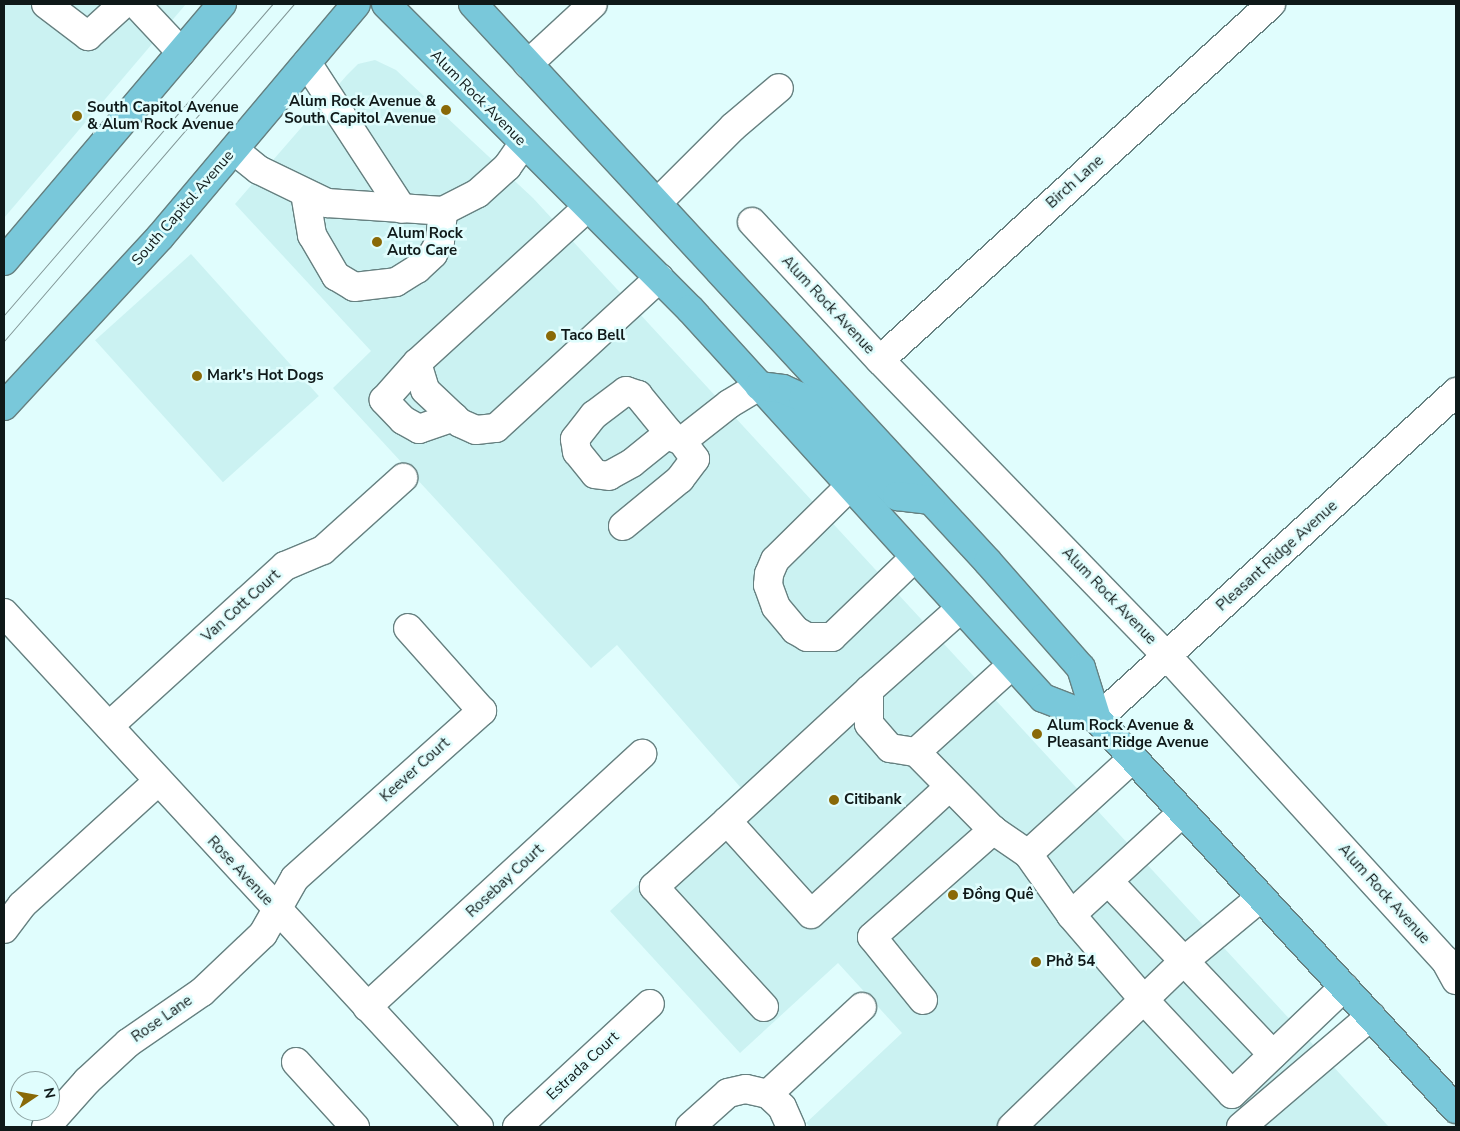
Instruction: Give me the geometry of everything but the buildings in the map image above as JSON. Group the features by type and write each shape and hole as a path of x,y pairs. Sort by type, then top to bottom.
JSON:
{"main road":[{"path":"4,261 222,4"},
{"name":"South Capitol Avenue","path":"4,406 153,244 356,4"},
{"name":"Alum Rock Avenue","path":"386,4 523,144 659,278 1043,698 1097,719"},
{"name":"Alum Rock Avenue","path":"473,4 658,202 931,500 1081,668 1097,719 1456,1109"},
{"path":"759,386 783,389 803,398 897,496 931,500"}],"street":[{"path":"46,4 88,36 123,4"},
{"path":"136,4 181,52"},
{"path":"528,64 593,4"},
{"name":"Birch Lane","path":"880,360 1271,4"},
{"path":"307,63 402,209"},
{"path":"658,202 733,127 779,88"},
{"path":"234,150 259,170 327,203 443,211 478,193 506,167 523,144"},
{"path":"305,193 312,236 336,276 354,287 396,282 418,269 433,254 440,241 443,211"},
{"path":"454,417 419,429 402,420 384,400 418,363 588,207"},
{"name":"Alum Rock Avenue","path":"752,222 880,360 1167,656 1452,963"},
{"path":"418,363 425,390 454,417 476,430 496,428 659,278"},
{"path":"623,526 680,479 695,459 676,437 759,386"},
{"name":"Pleasant Ridge Avenue","path":"1097,719 1456,392"},
{"name":"Van Cott Court","path":"109,726 285,566 322,550 403,478"},
{"path":"850,486 775,560 769,574 768,585 776,607 796,630 807,637 832,636 915,557"},
{"path":"764,1007 654,887 961,608"},
{"name":"Rose Avenue","path":"4,613 109,726 157,782 479,1127"},
{"name":"Keever Court","path":"277,911 295,878 482,711 408,628"},
{"path":"916,752 1012,665"},
{"path":"869,690 868,724 890,748 916,752 993,830 1028,854 1071,915 1145,1001 1232,1094 1344,987"},
{"name":"Rosebay Court","path":"367,1007 642,754"},
{"path":"1028,854 1133,758"},
{"path":"4,929 22,904 157,782"},
{"path":"727,821 811,914 949,787"},
{"path":"1071,915 1183,812"},
{"path":"923,1000 872,937 993,830"},
{"path":"1109,882 1273,1055"},
{"path":"1012,1127 1145,1001 1184,961 1261,897"},
{"name":"Rose Lane","path":"46,1127 87,1081 128,1044 202,992 263,934 277,911"},
{"name":"Estrada Court","path":"517,1127 650,1004"},
{"path":"768,1094 862,1008"},
{"path":"1241,1127 1371,1016"},
{"path":"296,1062 355,1127"},
{"path":"690,1127 728,1093 746,1089 768,1094 782,1108 791,1127"}],"shaded area":[{"path":"4,4 186,4 4,218"},
{"path":"375,60 396,70 533,198 1389,1127 810,1127 806,1123 902,1033 838,963 740,1053 610,911 741,788 617,645 591,668 333,388 371,351 235,204 347,75 358,64"},
{"path":"191,254 319,396 223,482 95,340"}],"tram line":[{"path":"4,315 272,4"},
{"path":"4,341 294,4"}],"place":[{"name":"Alum Rock Avenue & South Capitol Avenue","path":"446,110"},
{"name":"South Capitol Avenue & Alum Rock Avenue","path":"77,116"},
{"name":"Alum Rock Auto Care","path":"377,242"},
{"name":"Taco Bell","path":"551,336"},
{"name":"Mark's Hot Dogs","path":"197,376"},
{"name":"Alum Rock Avenue & Pleasant Ridge Avenue","path":"1037,734"},
{"name":"Citibank","path":"834,800"},
{"name":"Đồng Quê","path":"953,895"},
{"name":"Phở 54","path":"1036,962"}]}
